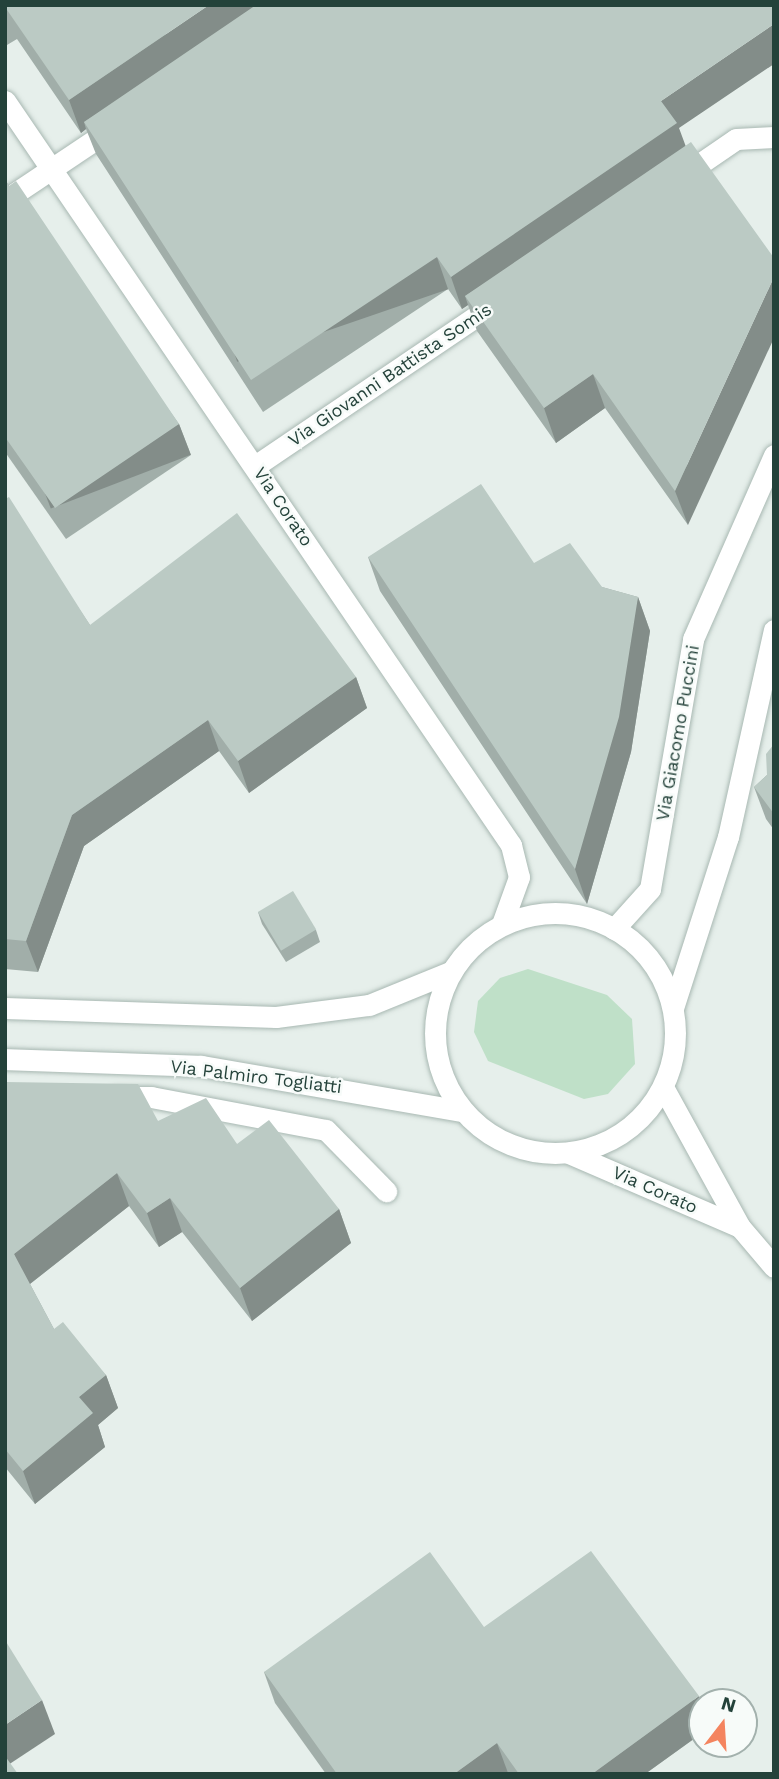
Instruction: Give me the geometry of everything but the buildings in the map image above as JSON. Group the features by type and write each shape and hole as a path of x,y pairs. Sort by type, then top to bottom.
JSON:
{"main road":[{"name":"Via Corato","path":"5,101 511,845 519,877 502,924"},
{"path":"5,200 132,115"},
{"path":"667,186 736,139 774,137"},
{"name":"Via Giovanni Battista Somis","path":"255,466 519,287"},
{"name":"Via Giacomo Puccini","path":"614,929 650,889 693,639 774,455"},
{"path":"673,1008 728,837 774,630"},
{"name":"Via Corato","path":"567,914 614,929 648,958 673,1008 675,1048 663,1087 640,1120 608,1142 569,1153 529,1151 492,1138 462,1111 442,1080 433,1043 437,1006 450,972 474,943 502,924 567,914"},
{"path":"5,1008 276,1017 369,1005 450,972"},
{"name":"Via Palmiro Togliatti","path":"5,1059 201,1066 462,1111"},
{"name":"Via Corato","path":"663,1087 740,1227 774,1267"},
{"path":"98,1097 151,1097 326,1130 386,1191"},
{"name":"Via Corato","path":"569,1153 740,1227"}],"green space":[{"path":"528,969 607,995 632,1019 635,1064 608,1094 584,1099 488,1061 474,1032 478,1001 500,978"}]}
